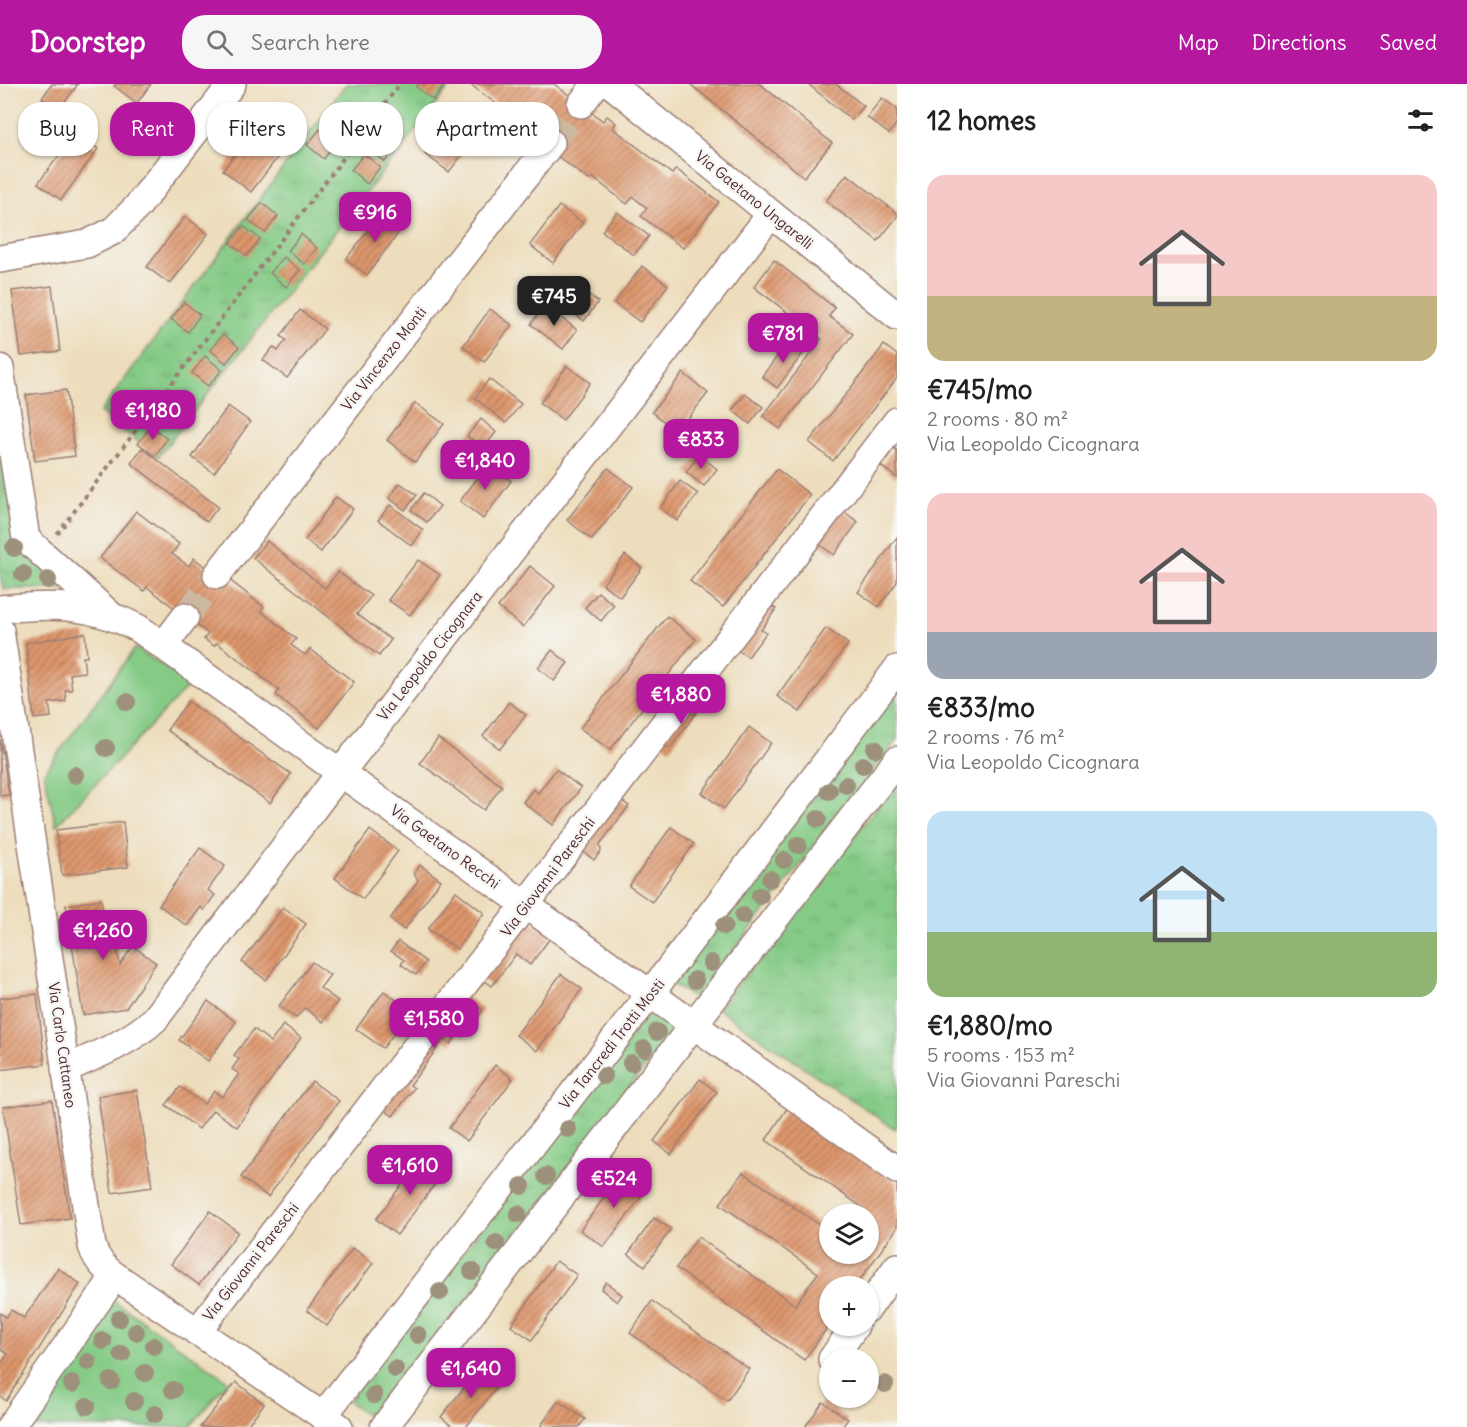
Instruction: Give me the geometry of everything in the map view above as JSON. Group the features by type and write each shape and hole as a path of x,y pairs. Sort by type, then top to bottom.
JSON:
{"street":[{"path":"0,259 79,246 113,231 137,207 232,84"},
{"name":"Via Gaetano Ungarelli","path":"611,84 897,316"},
{"name":"Via Vincenzo Monti","path":"217,575 541,156"},
{"name":"Via Leopoldo Cicognara","path":"65,1069 125,1042 140,1033 155,1019 341,772 771,214"},
{"path":"0,368 26,539 109,614"},
{"name":"Via Giovanni Pareschi","path":"197,1332 897,421"},
{"name":"Via Gaetano Recchi","path":"0,609 63,606 94,610 109,614 138,628 897,1170"},
{"path":"164,645 185,617"},
{"name":"Via Carlo Cattaneo","path":"0,630 92,1246 101,1264 115,1276"},
{"name":"Via Tancredi Trotti Mosti","path":"331,1422 650,994 897,669"},
{"path":"384,1427 897,760"},
{"path":"879,1292 897,1267"},
{"path":"10,1427 115,1276 331,1422"}],"path":[{"path":"42,554 400,84"}],"green space":[{"path":"346,84 451,85 438,102 415,102 415,131 403,146 403,102 332,102"},
{"path":"319,120 319,156 395,156 158,457 100,412 292,156 307,156 307,136"},
{"path":"0,407 19,541 69,589 3,589 0,574"},
{"path":"135,648 191,683 56,826 44,773"},
{"path":"897,687 897,740 696,999 672,984"},
{"path":"897,782 897,1126 895,1129 718,1009"},
{"path":"651,1009 674,1028 374,1421 348,1401"},
{"path":"110,1298 228,1381 190,1427 18,1427"}],"building":[{"path":"52,84 78,84 65,102 48,102 42,98"},
{"path":"116,84 151,84 138,102 114,86"},
{"path":"419,84 446,84 433,100 416,87"},
{"path":"470,84 554,84 603,121 607,116 616,123 613,128 672,174 676,169 719,202 683,248 641,216 647,208 633,197 627,204 592,177 589,180 557,156 559,102 494,102"},
{"path":"690,84 760,84 832,143 804,177"},
{"path":"808,84 836,84 864,106 852,120"},
{"path":"882,98 897,109 897,123 889,134 867,117"},
{"path":"319,130 319,155 307,145"},
{"path":"59,156 93,156 61,200 38,183"},
{"path":"234,156 279,156 251,192 223,170"},
{"path":"362,156 366,156 380,167 367,184 351,170"},
{"path":"378,156 390,156 385,162"},
{"path":"428,156 461,156 449,172"},
{"path":"847,174 897,213 897,217 878,241 826,201"},
{"path":"262,203 278,216 265,233 248,220"},
{"path":"559,206 583,223 553,263 530,245"},
{"path":"383,211 403,227 367,275 346,259"},
{"path":"617,212 649,236 634,255 602,231"},
{"path":"185,216 208,234 170,284 147,267"},
{"path":"243,226 260,239 247,256 230,243"},
{"path":"301,234 317,248 304,264 288,251"},
{"path":"284,257 300,270 286,287 270,273"},
{"path":"774,260 835,308 829,316 853,334 780,429 763,416 822,339 754,287"},
{"path":"642,266 668,285 640,322 614,303"},
{"path":"567,278 598,302 584,321 552,297"},
{"path":"52,286 60,351 21,356 12,291"},
{"path":"184,302 200,315 188,332 171,319"},
{"path":"545,305 577,330 563,349 531,324"},
{"path":"490,309 512,325 484,362 463,346"},
{"path":"300,310 325,329 287,378 263,360 273,347 278,351 286,340 281,336"},
{"path":"223,334 239,347 226,363 210,350"},
{"path":"789,341 804,352 777,388 762,376"},
{"path":"884,345 897,355 897,378 833,461 809,442"},
{"path":"205,356 222,370 208,386 192,373"},
{"path":"567,366 590,383 563,420 540,403"},
{"path":"683,373 708,393 677,432 652,412"},
{"path":"489,379 521,404 506,423 475,398"},
{"path":"66,390 75,456 35,461 26,395"},
{"path":"745,394 763,407 750,424 732,410"},
{"path":"415,403 444,424 415,462 387,440"},
{"path":"228,406 250,422 214,473 192,457"},
{"path":"481,419 496,432 484,448 467,436"},
{"path":"151,426 167,439 155,456 138,443"},
{"path":"142,448 218,507 207,522 131,463"},
{"path":"894,448 897,451 897,478 881,466"},
{"path":"699,455 717,469 704,486 686,472"},
{"path":"488,464 511,481 483,519 460,501"},
{"path":"608,468 633,487 592,540 567,520"},
{"path":"777,469 810,495 723,607 690,581"},
{"path":"680,481 698,494 677,521 660,508"},
{"path":"400,483 417,495 405,510 389,498"},
{"path":"424,493 440,506 427,522 411,510"},
{"path":"336,497 353,509 321,552 305,540"},
{"path":"390,505 423,530 412,546 378,520"},
{"path":"839,508 858,522 834,555 815,541"},
{"path":"136,511 179,544 172,554 189,566 194,558 225,582 228,579 264,607 261,611 296,639 291,645 305,655 310,649 354,682 319,728 276,695 279,690 217,643 214,646 204,639 208,634 147,587 144,591 100,558"},
{"path":"897,537 897,582 879,607 858,592"},
{"path":"267,541 325,588 338,572 371,596 357,614 391,640 379,656 253,558"},
{"path":"625,555 642,568 620,597 603,584"},
{"path":"418,560 440,575 410,615 388,600"},
{"path":"530,566 555,586 523,627 498,607"},
{"path":"598,592 614,605 601,621 585,608"},
{"path":"767,603 776,609 761,630 766,633 748,657 735,648"},
{"path":"667,616 696,639 610,750 580,728"},
{"path":"826,628 848,644 800,712 777,696"},
{"path":"85,633 87,657 83,657 85,672 70,674 72,690 65,690 66,701 49,703 51,717 34,719 26,643"},
{"path":"552,650 568,663 554,681 538,668"},
{"path":"188,701 291,774 270,803 167,730"},
{"path":"692,701 700,707 670,749 661,743"},
{"path":"509,702 526,715 500,749 483,736"},
{"path":"749,727 771,743 724,809 702,793"},
{"path":"438,738 502,786 484,810 420,763"},
{"path":"0,739 9,795 0,796"},
{"path":"556,769 581,788 553,825 523,802 533,789 538,793"},
{"path":"619,799 629,806 600,844 601,851 594,860 580,849"},
{"path":"123,822 128,867 62,875 56,830"},
{"path":"671,827 694,844 652,902 629,886"},
{"path":"370,830 398,851 363,899 335,878"},
{"path":"200,848 225,866 208,890 215,895 204,910 201,907 187,926 159,905"},
{"path":"420,865 441,880 404,930 390,919 418,881 414,873"},
{"path":"456,891 484,913 457,949 428,929"},
{"path":"101,899 104,917 112,916 120,965 133,946 156,963 126,1008 83,1015 66,905"},
{"path":"283,907 306,924 266,980 242,962"},
{"path":"525,918 551,937 530,965 516,954 492,986 481,978"},
{"path":"398,941 426,962 416,975 401,964 404,960 391,951"},
{"path":"312,962 330,975 320,988 338,1001 323,1022 305,1008 296,1018 279,1006"},
{"path":"561,974 582,989 537,1051 516,1035"},
{"path":"384,991 411,1011 383,1048 356,1029"},
{"path":"37,994 45,1064 0,1070 0,998"},
{"path":"463,994 483,1010 464,1036 459,1032 451,1044 444,1039 410,1085 414,1088 393,1116 380,1107"},
{"path":"208,1001 236,1022 208,1061 179,1040"},
{"path":"283,1025 301,1038 237,1127 213,1110 199,1129 166,1105 180,1087 204,1104 214,1091 222,1097 239,1074 232,1069 239,1059 234,1055 254,1029 271,1042"},
{"path":"495,1065 513,1079 467,1141 449,1128"},
{"path":"700,1079 717,1092 671,1154 654,1141"},
{"path":"312,1081 339,1101 268,1197 241,1177"},
{"path":"137,1090 152,1187 112,1193 98,1096"},
{"path":"52,1100 70,1218 21,1225 3,1107"},
{"path":"788,1107 897,1183 897,1228 879,1253 879,1204 857,1204 766,1140"},
{"path":"423,1156 444,1172 397,1235 376,1219"},
{"path":"625,1170 648,1188 604,1247 580,1230"},
{"path":"743,1172 819,1224 819,1264 871,1264 863,1276 819,1276 819,1336 821,1336 804,1360 676,1268 698,1237 795,1305 818,1273 720,1204"},
{"path":"210,1211 238,1232 199,1285 171,1264"},
{"path":"654,1218 671,1229 645,1266 628,1254"},
{"path":"353,1248 373,1263 327,1326 307,1310"},
{"path":"556,1261 577,1275 532,1340 511,1326"},
{"path":"58,1268 80,1284 6,1401 0,1396 0,1365 8,1354 0,1349 0,1313 6,1317 11,1310 24,1318"},
{"path":"606,1282 622,1295 617,1302 601,1289"},
{"path":"652,1301 749,1369 727,1401 630,1333"},
{"path":"480,1367 500,1383 466,1427 453,1427 441,1417"},
{"path":"236,1382 264,1404 246,1427 200,1427"},
{"path":"558,1401 585,1419 579,1427 540,1427"},
{"path":"819,1408 832,1408 848,1419 842,1427 805,1427"}],"tunnel":[{"path":"559,133 581,104"},
{"path":"185,617 217,575"}]}
